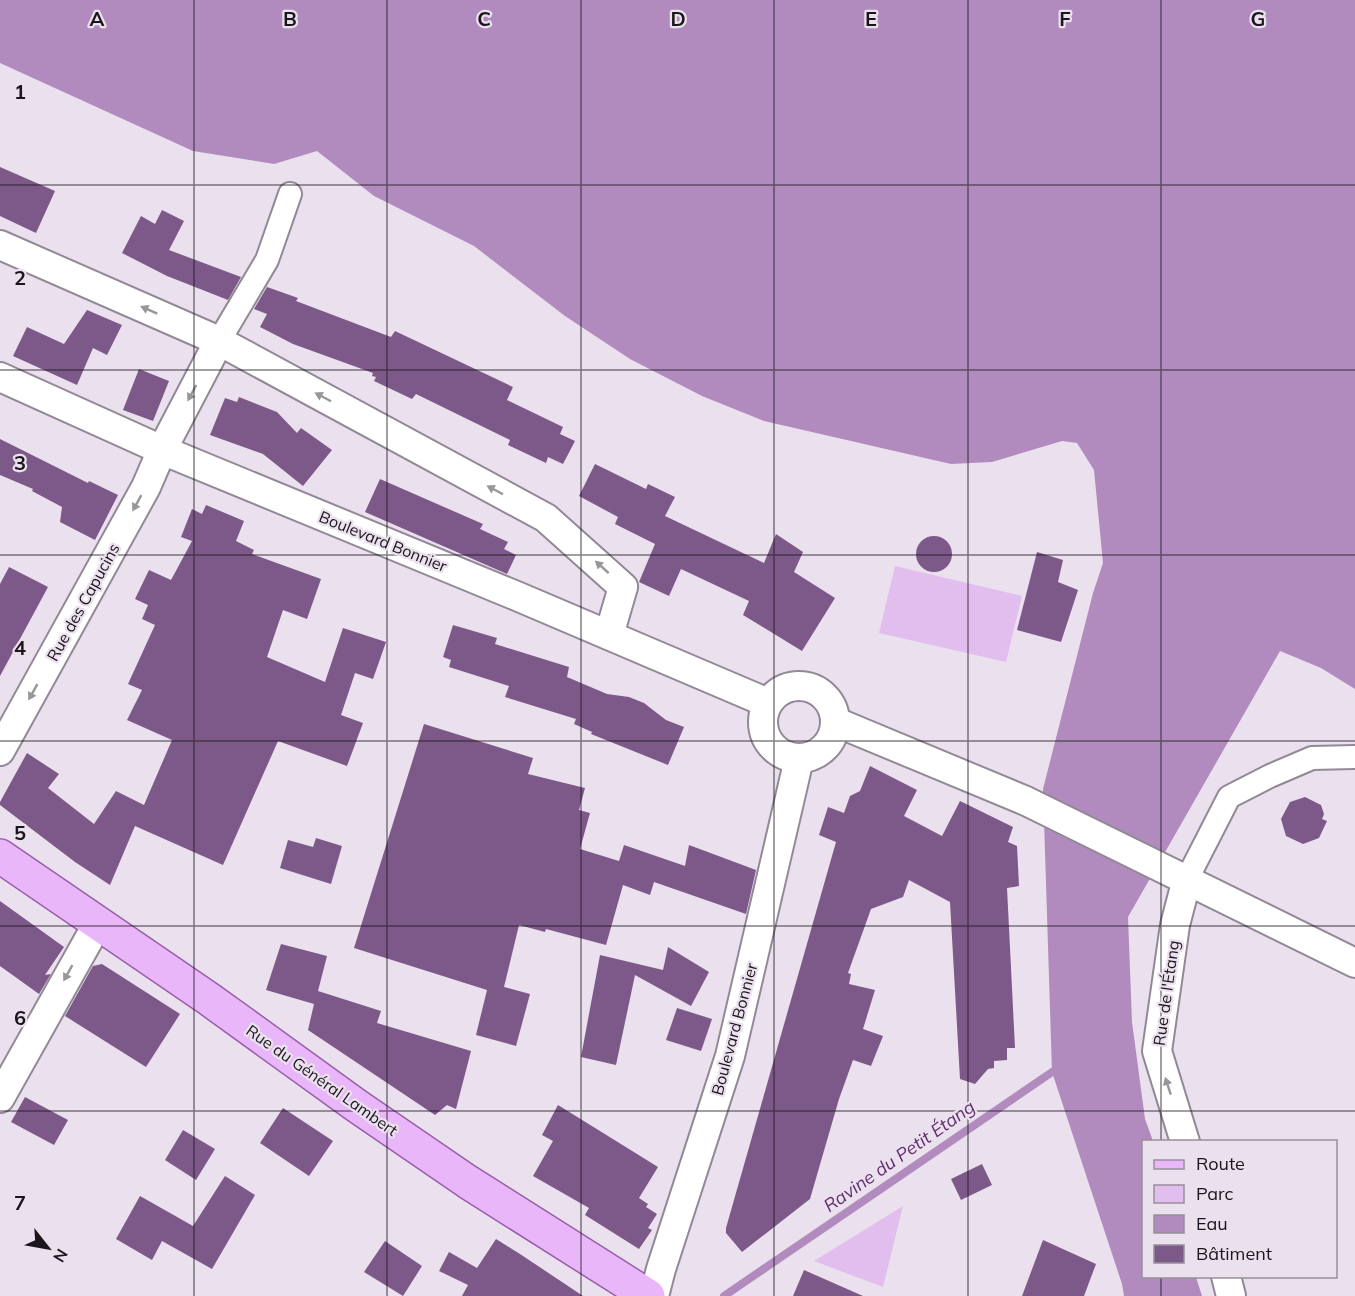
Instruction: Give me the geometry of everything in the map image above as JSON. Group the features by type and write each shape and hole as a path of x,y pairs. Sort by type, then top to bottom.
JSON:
{"main road":[{"name":"Rue du Général Lambert","path":"0,856 459,1176 648,1296"}],"street":[{"path":"219,341 267,260 290,194"},
{"path":"0,245 219,341 546,518 623,586 609,635"},
{"name":"Rue des Capucins","path":"0,752 146,488 162,450 219,341"},
{"name":"Boulevard Bonnier","path":"0,377 162,450 768,703"},
{"path":"800,685 818,690 832,704 836,722 831,741 817,754 798,759 780,754 767,740 762,721 768,703 782,689 800,685"},
{"path":"836,722 1026,801 1355,963"},
{"path":"1177,874 1229,797 1312,758 1355,757"},
{"name":"Boulevard Bonnier","path":"654,1296 730,1056 798,759"},
{"name":"Rue de l'Étang","path":"1177,874 1175,925 1157,1051 1184,1140"},
{"path":"0,1098 98,923"},
{"path":"1226,1278 1231,1296"}],"green space":[{"path":"895,566 1022,596 1006,662 879,633"},
{"path":"903,1206 883,1287 814,1261"}],"water":[{"path":"0,0 1355,0 1355,689 1321,668 1280,651 1128,917 1132,1022 1145,1119 1153,1140 1142,1140 1142,1278 1196,1278 1202,1296 1124,1296 1052,1072 1043,789 1093,593 1103,563 1094,470 1077,443 1062,441 992,462 951,464 764,421 702,396 630,359 565,316 474,246 374,196 317,151 274,164 193,151 0,63"}],"building":[{"path":"0,167 55,191 36,233 0,216"},
{"path":"162,210 184,221 169,250 241,277 228,300 167,276 122,253 141,216 155,224"},
{"path":"267,287 298,298 296,301 391,337 395,331 513,387 507,400 563,427 560,434 575,441 563,464 548,457 546,463 508,445 510,440 416,394 412,399 374,381 376,377 372,376 373,373 293,344 260,327 267,314 254,309"},
{"path":"87,310 122,325 107,355 93,348 77,385 13,356 27,327 64,344"},
{"path":"139,369 169,381 153,421 123,410"},
{"path":"239,397 277,412 297,433 301,428 332,450 303,486 263,454 210,435 225,398 237,402"},
{"path":"0,439 88,483 89,481 118,495 95,540 60,522 62,507 32,491 33,489 0,475"},
{"path":"595,464 646,489 648,484 675,497 665,516 764,563 776,534 803,552 794,572 835,598 802,651 743,615 749,601 681,569 669,596 639,582 655,544 615,524 618,517 579,496"},
{"path":"380,479 483,524 480,529 508,542 504,549 516,555 507,574 365,512"},
{"path":"206,505 244,521 236,541 254,550 252,554 321,579 307,619 283,610 267,657 325,682 343,628 386,642 373,679 355,673 341,715 363,723 347,766 278,741 223,865 135,826 110,885 75,862 0,805 0,802 27,753 59,774 48,788 94,824 116,791 144,805 172,740 127,720 142,690 128,684 155,625 142,619 148,605 135,599 149,570 171,580 192,541 181,537 192,509 202,514"},
{"path":"934,536 947,541 952,554 947,567 934,572 921,567 916,554 921,541"},
{"path":"1037,552 1063,560 1058,582 1078,590 1061,642 1017,630"},
{"path":"9,567 48,587 0,676 0,584"},
{"path":"453,625 497,638 495,644 569,667 567,677 607,694 629,697 644,703 666,720 684,727 668,765 591,734 592,732 574,724 576,719 505,697 509,686 449,667 451,660 443,657"},
{"path":"424,724 533,758 528,774 585,788 579,810 590,813 580,849 619,861 624,845 685,866 689,845 756,870 746,914 654,882 650,895 623,885 606,945 546,929 545,932 519,925 504,987 530,994 516,1046 476,1035 487,990 354,948"},
{"path":"870,766 917,790 904,816 942,836 960,801 1013,827 1008,842 1017,846 1019,886 1007,888 1015,1048 1007,1048 1007,1060 994,1061 994,1068 988,1069 975,1084 960,1079 950,902 909,880 903,897 871,909 848,973 851,974 849,984 875,990 863,1029 883,1036 871,1066 853,1060 839,1099 810,1199 742,1252 726,1233 726,1228 836,842 819,835 828,807 844,813 850,796 860,791"},
{"path":"1305,797 1321,805 1324,814 1322,819 1327,821 1319,838 1303,844 1286,836 1281,819 1290,802"},
{"path":"316,838 342,846 331,884 280,868 288,840 313,847"},
{"path":"0,901 64,947 45,975 51,974 39,994 0,966"},
{"path":"281,944 327,956 318,991 381,1011 377,1023 471,1051 456,1109 447,1105 435,1115 308,1030 314,1004 266,990"},
{"path":"668,947 709,972 691,1006 635,975 616,1065 581,1057 600,955 663,970"},
{"path":"102,964 180,1014 146,1067 65,1016 93,966"},
{"path":"677,1008 712,1019 701,1051 666,1040"},
{"path":"25,1097 68,1120 54,1145 11,1122"},
{"path":"558,1105 658,1167 639,1198 648,1204 646,1207 657,1214 648,1228 652,1230 639,1249 585,1215 589,1208 533,1176 553,1141 542,1135"},
{"path":"283,1108 333,1141 309,1176 260,1143"},
{"path":"183,1130 215,1149 196,1180 165,1160"},
{"path":"982,1164 992,1185 961,1200 951,1179"},
{"path":"225,1176 255,1195 212,1269 162,1241 152,1260 116,1239 140,1196 193,1226"},
{"path":"496,1239 583,1296 462,1296 468,1285 439,1271 449,1252 477,1268"},
{"path":"1043,1240 1096,1264 1084,1296 1022,1296"},
{"path":"385,1241 422,1266 403,1296 364,1272"},
{"path":"804,1270 863,1296 793,1296"}],"waterway":[{"name":"Ravine du Petit Étang","path":"724,1296 1061,1066"}]}
